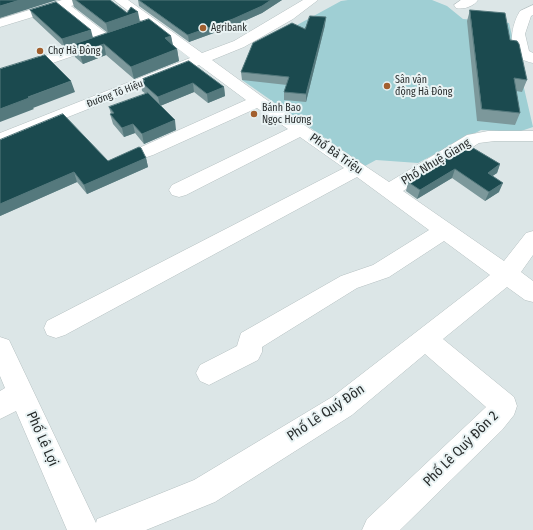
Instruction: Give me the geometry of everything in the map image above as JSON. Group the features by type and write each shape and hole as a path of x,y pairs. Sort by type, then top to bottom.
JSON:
{"street":[{"path":"0,23 76,0"},
{"path":"105,0 145,27"},
{"name":"Phố Bà Triệu","path":"120,0 145,27 201,60 223,75 533,293"},
{"name":"Đường Tô Hiệu","path":"0,139 238,44 288,16 312,0"},
{"path":"0,76 112,38 61,4"},
{"path":"533,9 525,14 518,34 527,43 522,53 533,58"},
{"path":"223,75 238,44"},
{"path":"147,151 258,101"},
{"path":"180,190 301,130"},
{"name":"Phố Nhuệ Giang","path":"388,191 473,139 481,136 522,138 533,136"},
{"path":"56,328 358,169"},
{"path":"209,373 249,352 250,341 314,302 348,282 381,271 445,230"},
{"name":"Phố Lê Quý Đôn","path":"108,530 204,491 342,406 507,274 533,239"},
{"name":"Phố Lê Quý Đôn 2","path":"378,530 492,421 504,406 425,339"},
{"name":"Phố Lê Lợi","path":"0,348 11,399 83,530"}],"shaded area":[{"name":"Sân vận động Hà Đông","path":"432,0 447,6 463,19 509,23 533,127 518,132 481,130 418,163 376,160 365,166 242,80 255,48 341,1"}],"building":[{"path":"0,0 20,0 0,6"},
{"path":"76,0 110,0 127,13 131,7 138,12 106,23"},
{"path":"139,0 271,0 262,6 233,19 188,35"},
{"path":"56,2 91,30 62,39 30,10"},
{"path":"470,10 505,13 510,40 517,41 519,44 527,80 514,78 520,113 482,109"},
{"path":"310,16 326,17 306,94 284,92 289,77 241,72 253,43 292,23 305,29"},
{"path":"149,19 171,36 165,38 177,49 131,67 104,44 79,52 72,45"},
{"path":"45,55 71,81 0,109 0,69"},
{"path":"189,61 224,87 207,94 193,83 158,97 141,82 145,81 143,79"},
{"path":"148,93 175,120 142,134 133,124 122,128 110,114 114,113 109,107"},
{"path":"63,114 108,161 139,147 146,158 84,185 74,172 0,204 0,140"},
{"path":"468,145 500,164 488,173 503,183 489,192 455,169 420,190 408,182"}],"place":[{"name":"Agribank","path":"203,28"},
{"name":"Chợ Hà Đông","path":"40,51"},
{"name":"Sân vận động Hà Đông","path":"387,86"},
{"name":"Bánh Bao Ngọc Hương","path":"254,114"}]}
